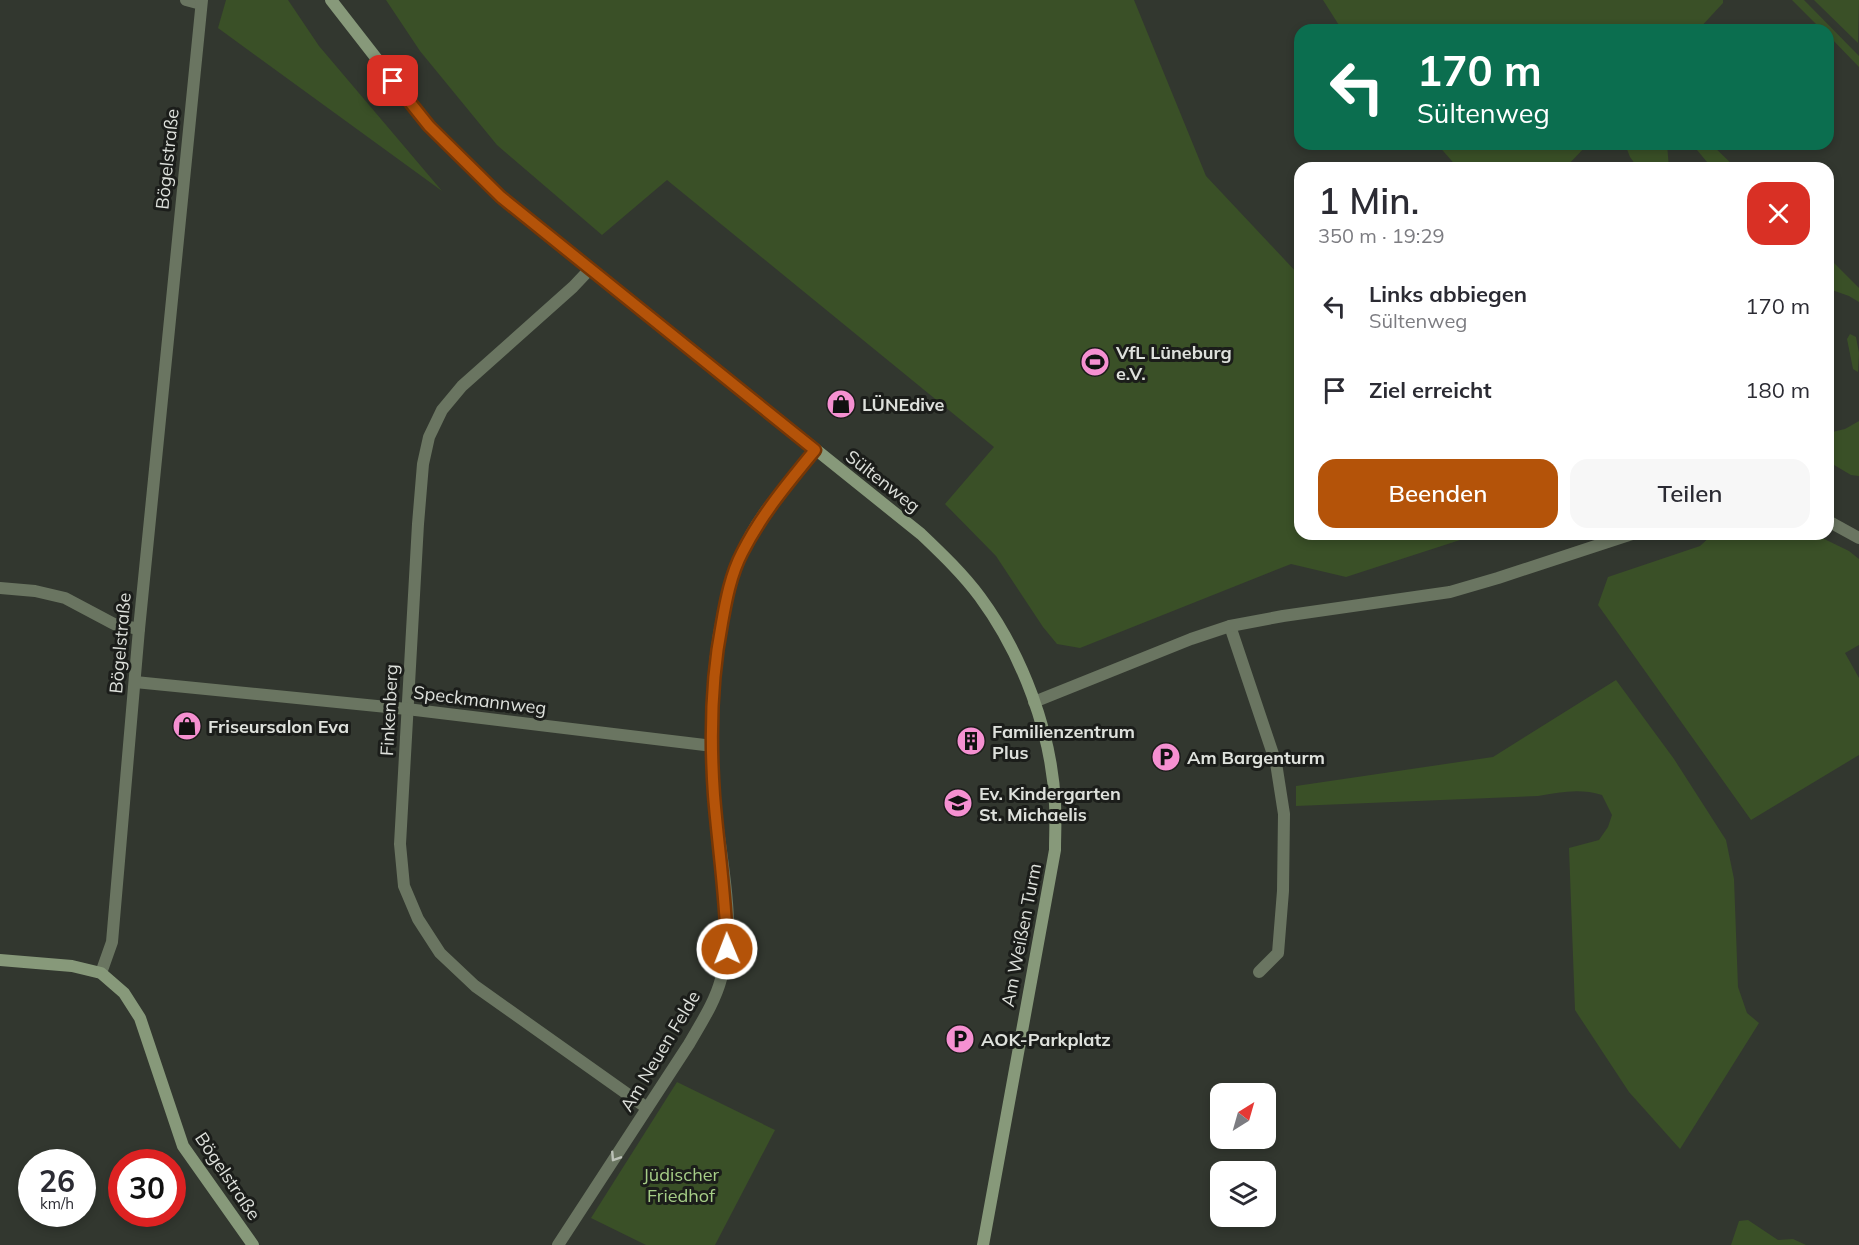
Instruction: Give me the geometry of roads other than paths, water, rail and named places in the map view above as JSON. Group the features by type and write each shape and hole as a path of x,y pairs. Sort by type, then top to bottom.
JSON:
{"main road":[{"name":"Sültenweg","path":"331,0 429,126 501,197 921,534 959,571 1000,626 1019,662 1035,702"},
{"name":"Am Weißen Turm","path":"983,1245 1055,850 1055,804 1051,761 1035,702"},
{"path":"0,960 72,966 101,974"},
{"name":"Bögelstraße","path":"101,974 124,993 140,1018 183,1146 253,1245"}],"street":[{"path":"186,0 201,2"},
{"name":"Bögelstraße","path":"101,974 112,942 139,628 201,2"},
{"name":"Finkenberg","path":"590,269 573,287 462,386 442,410 429,437 423,464 419,514 400,844 404,886 418,920 440,953 475,986 647,1108"},
{"name":"Am Neuen Felde","path":"558,1245 708,1011 721,980 727,949 726,909 714,795 714,686 718,642 727,595 740,555 761,517 815,450"},
{"path":"1834,524 1859,538"},
{"path":"1035,702 1191,639 1230,626 1450,592 1614,540"},
{"path":"0,588 35,591 64,598 114,624 139,628"},
{"path":"1230,626 1276,764 1284,814 1283,891 1278,952 1259,972"},
{"name":"Speckmannweg","path":"135,682 407,709 713,746"}],"place":[{"name":"VfL Lüneburg e.V.","path":"1095,362"},
{"name":"LÜNEdive","path":"841,404"},
{"name":"Friseursalon Eva","path":"187,726"},
{"name":"Familienzentrum Plus","path":"971,741"},
{"name":"Am Bargenturm","path":"1166,757"},
{"name":"Ev. Kindergarten St. Michaelis","path":"958,803"},
{"name":"AOK-Parkplatz","path":"960,1039"}],"park label":[{"name":"Jüdischer Friedhof","path":"681,1184"}]}
